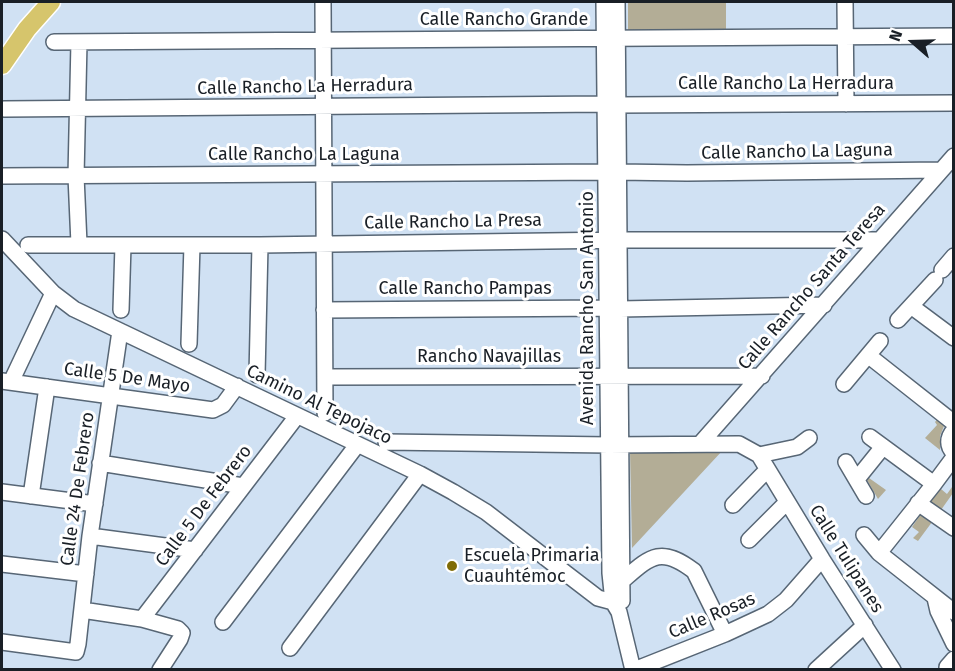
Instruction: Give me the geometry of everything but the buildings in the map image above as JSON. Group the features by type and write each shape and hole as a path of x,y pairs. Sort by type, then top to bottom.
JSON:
{"main road":[{"path":"2,65 27,29 51,2"}],"street":[{"path":"323,2 325,413"},
{"name":"Avenida Rancho San Antonio","path":"604,2 611,40 617,583 618,605 633,669"},
{"name":"Avenida Rancho San Antonio","path":"611,40 617,2"},
{"path":"845,2 846,104"},
{"name":"Calle Rancho Grande","path":"54,42 954,36"},
{"path":"79,42 76,176 79,244"},
{"name":"Calle Rancho La Herradura","path":"4,109 954,103"},
{"name":"Calle Rancho Santa Teresa","path":"700,444 954,156"},
{"name":"Calle Rancho La Laguna","path":"2,176 941,170"},
{"name":"Camino Al Tepojaco","path":"2,239 53,293 74,309 420,474 486,512 598,598 618,605"},
{"name":"Calle Rancho La Presa","path":"28,245 878,240"},
{"path":"121,310 123,244"},
{"path":"257,375 260,244"},
{"path":"189,344 192,245"},
{"path":"898,320 947,265"},
{"path":"6,381 53,293"},
{"name":"Calle Rancho Pampas","path":"324,310 613,309 824,305"},
{"path":"911,306 954,338"},
{"name":"Calle 24 De Febrero","path":"2,642 76,652 94,504 120,331"},
{"path":"844,384 880,341"},
{"path":"869,356 954,423"},
{"name":"Rancho Navajillas","path":"325,376 762,375"},
{"name":"Calle 5 De Mayo","path":"6,381 213,410 223,405 237,386"},
{"path":"31,496 47,387"},
{"name":"Calle 5 De Febrero","path":"142,619 297,416"},
{"path":"879,553 954,455 948,440 954,430"},
{"path":"870,437 934,484"},
{"path":"386,442 739,444 759,455 797,447 809,438"},
{"path":"223,622 357,445"},
{"path":"857,479 882,448"},
{"name":"Calle Tulipanes","path":"759,455 893,669"},
{"path":"846,462 866,496"},
{"path":"100,464 243,486"},
{"path":"733,505 767,470"},
{"path":"290,648 420,474"},
{"path":"2,492 94,504"},
{"path":"749,540 787,502"},
{"path":"918,503 954,528"},
{"path":"864,535 879,553 954,612"},
{"path":"90,536 195,550"},
{"path":"617,583 647,559 657,556 664,556 686,566 694,571 725,633"},
{"name":"Calle Rosas","path":"633,669 768,614 786,600 822,559"},
{"path":"2,564 86,574"},
{"path":"935,598 938,611 954,644"},
{"path":"82,610 142,619 178,629 182,633 164,664 179,669"},
{"path":"816,669 865,625"}],"shaded area":[{"path":"628,2 726,2 726,31 628,32"},
{"path":"940,416 945,421 942,424 944,426 940,436 940,450 925,438 937,425 935,422"},
{"path":"630,450 723,450 632,548"},
{"path":"869,478 886,490 878,499 867,480"},
{"path":"952,487 953,493 941,510 930,502 941,489 947,494"},
{"path":"923,511 935,518 918,541 913,538 919,532 912,527"}],"place":[{"name":"Escuela Primaria Cuauhtémoc","path":"452,566"}]}
